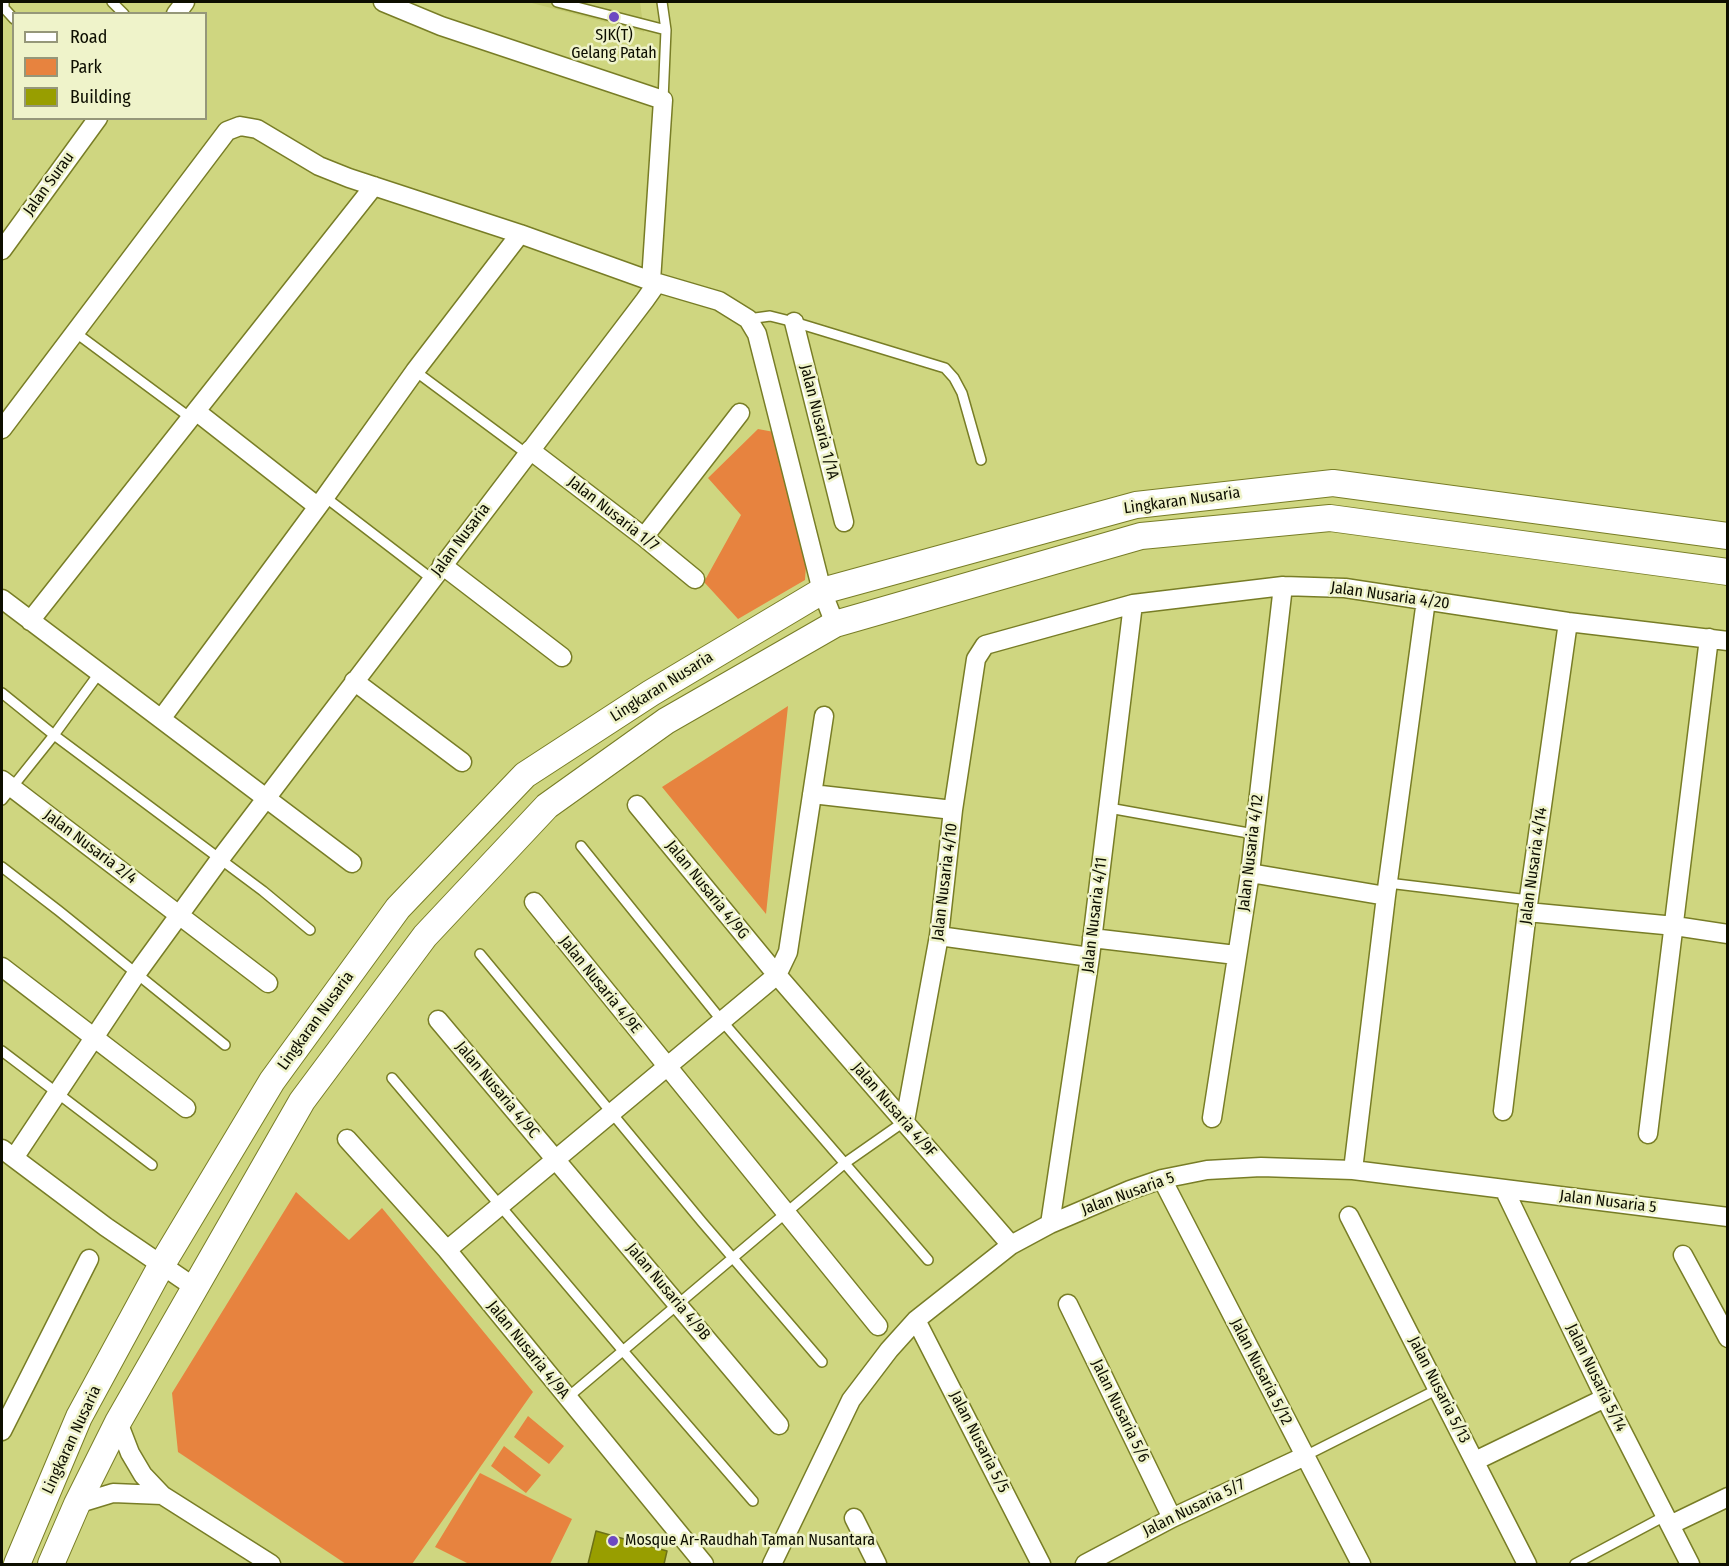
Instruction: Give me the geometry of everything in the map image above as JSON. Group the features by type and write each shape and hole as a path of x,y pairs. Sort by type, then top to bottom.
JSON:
{"main road":[{"name":"Lingkaran Nusaria","path":"17,1564 79,1417 161,1266 272,1081 398,908 525,775 651,693 822,591 1136,505 1333,483 1728,536"},
{"name":"Lingkaran Nusaria","path":"51,1564 76,1504 118,1422 302,1101 425,936 547,806 666,721 835,624 1141,536 1330,518 1728,572"}],"street":[{"path":"383,2 441,26 663,100 654,282"},
{"name":"Jalan Surau","path":"2,250 97,120"},
{"path":"2,429 227,131 240,126 257,129 319,166 654,282 719,301 748,319 757,334 822,591 835,624"},
{"path":"30,621 374,186"},
{"path":"160,719 415,371 520,234"},
{"name":"Jalan Nusaria","path":"8,1154 57,1092 137,973 220,858 654,282"},
{"name":"Jalan Nusaria 1/1A","path":"794,322 844,522"},
{"path":"644,537 740,413"},
{"path":"194,415 321,502"},
{"name":"Jalan Nusaria 1/7","path":"528,452 644,537 695,579"},
{"path":"437,572 562,657"},
{"name":"Jalan Nusaria 4/20","path":"986,645 1133,604 1283,586 1345,588 1569,622 1718,639"},
{"name":"Jalan Nusaria 4/12","path":"1212,1118 1250,873 1283,586"},
{"path":"2,598 352,863"},
{"path":"1353,1170 1387,889 1426,600"},
{"name":"Jalan Nusaria 4/11","path":"1050,1224 1090,957 1133,604"},
{"name":"Jalan Nusaria 4/14","path":"1503,1111 1528,906 1569,622"},
{"path":"1648,1134 1675,926 1718,639"},
{"name":"Jalan Nusaria 4/10","path":"905,1121 939,936 953,810 976,659 986,645"},
{"path":"354,681 462,762"},
{"path":"447,1250 777,975 788,952 824,716"},
{"name":"Jalan Nusaria 2/4","path":"5,789 179,914 268,983"},
{"path":"812,794 953,810"},
{"name":"Jalan Nusaria 4/9G","path":"638,805 777,975"},
{"path":"1250,873 1387,889"},
{"name":"Jalan Nusaria 4/9E","path":"534,902 878,1326"},
{"path":"1528,906 1728,934"},
{"path":"939,936 1090,957"},
{"path":"1092,938 1236,955"},
{"path":"2,967 186,1107"},
{"name":"Jalan Nusaria 4/9F","path":"777,975 1011,1245"},
{"name":"Jalan Nusaria 4/9C","path":"438,1020 555,1160"},
{"name":"Jalan Nusaria 4/9A","path":"346,1139 447,1250 704,1564"},
{"path":"8,1154 161,1266 194,1287"},
{"name":"Jalan Nusaria 4/9B","path":"555,1160 779,1425"},
{"name":"Jalan Nusaria 5","path":"772,1564 851,1400 889,1350 916,1320 1011,1245 1050,1224 1130,1190 1162,1179 1207,1170 1261,1167 1353,1170 1728,1217"},
{"name":"Jalan Nusaria 5/12","path":"1162,1179 1361,1564"},
{"name":"Jalan Nusaria 5/14","path":"1504,1189 1605,1398 1690,1564"},
{"name":"Jalan Nusaria 5/13","path":"1349,1216 1527,1564"},
{"path":"1683,1255 1728,1338"},
{"path":"2,1431 89,1259"},
{"name":"Jalan Nusaria 5/6","path":"1068,1305 1172,1518"},
{"name":"Jalan Nusaria 5/5","path":"916,1320 1041,1564"},
{"path":"1475,1461 1605,1398"},
{"path":"118,1422 130,1453 143,1476 162,1495 266,1563"},
{"name":"Jalan Nusaria 5/7","path":"1085,1564 1172,1518 1305,1456"},
{"path":"76,1504 113,1493 162,1495"},
{"path":"1668,1521 1728,1497"},
{"path":"854,1518 877,1564"}],"lane":[{"path":"3,2 4,8 12,17"},
{"path":"557,2 666,30"},
{"path":"662,2 666,30 663,100"},
{"path":"748,319 770,316 945,368 954,378 962,393 981,460"},
{"path":"76,333 194,415"},
{"path":"415,371 528,452"},
{"path":"321,502 437,572"},
{"path":"5,789 54,735 100,672"},
{"path":"2,693 54,735 263,891 295,920 310,930"},
{"path":"1109,808 1254,834"},
{"path":"581,846 722,1021 928,1260"},
{"path":"2,867 225,1045"},
{"path":"1387,889 1528,906"},
{"path":"480,954 822,1362"},
{"path":"2,1051 152,1165"},
{"path":"392,1078 753,1501"},
{"path":"567,1398 845,1163 905,1121"},
{"path":"1305,1456 1438,1389"},
{"path":"1575,1564 1668,1521"}],"shaded area":[{"name":"SJK(T) Gelang Patah","path":"528,2 640,2 644,32"}],"green space":[{"path":"758,429 774,432 806,565 805,580 738,619 704,582 741,515 708,478"},
{"path":"788,706 766,914 662,787"},
{"path":"296,1192 349,1240 382,1208 533,1392 412,1564 346,1564 178,1452 172,1393"},
{"path":"528,1416 564,1446 549,1464 514,1437"},
{"path":"504,1446 541,1475 526,1493 491,1466"},
{"path":"480,1473 572,1519 550,1564 469,1564 435,1547"}],"building":[{"name":"Mosque Ar-Raudhah Taman Nusantara","path":"596,1531 667,1551 664,1564 588,1564"}],"place":[{"name":"SJK(T) Gelang Patah","path":"614,17"},
{"name":"Mosque Ar-Raudhah Taman Nusantara","path":"613,1541"}]}
